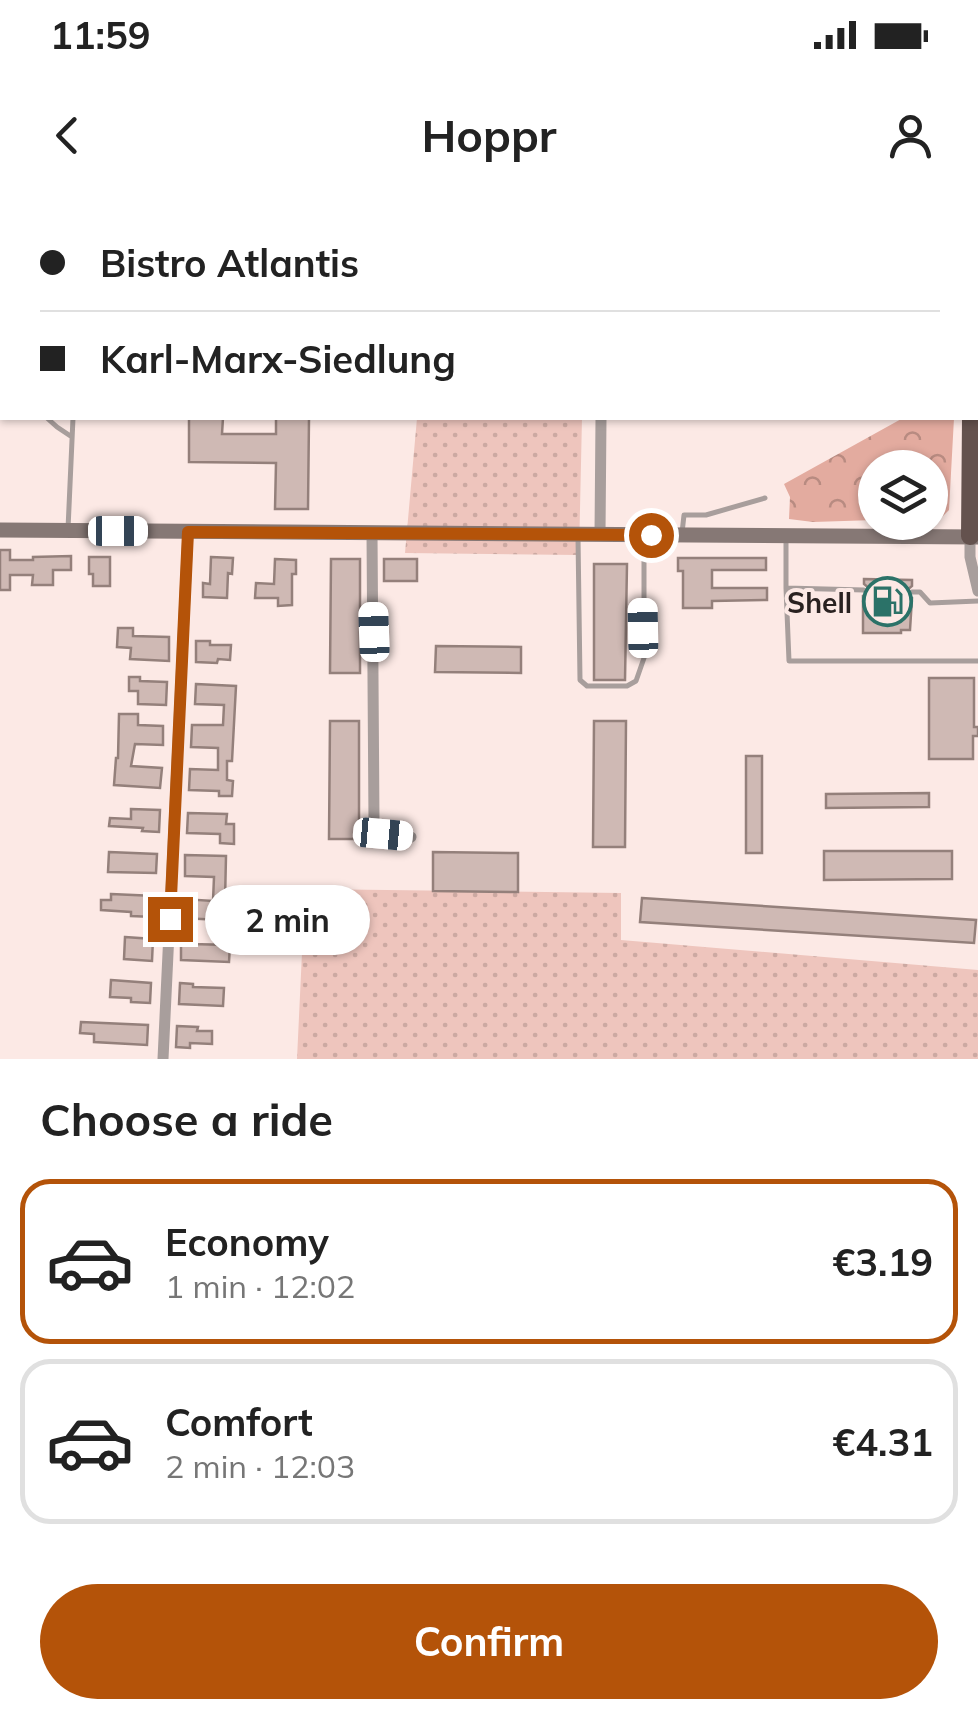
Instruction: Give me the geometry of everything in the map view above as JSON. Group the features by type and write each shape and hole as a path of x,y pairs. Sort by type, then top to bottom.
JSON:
{"highway":[{"path":"971,420 974,536"}],"main road":[{"path":"0,530 974,536"}],"street":[{"path":"600,534 601,420"},
{"path":"163,1059 188,532"},
{"path":"372,533 374,822 383,834 412,837"},
{"path":"974,536 970,557 978,591"}],"lane":[{"path":"49,420 72,437"},
{"path":"68,531 72,420"},
{"path":"682,535 684,515 706,515 765,498"},
{"path":"578,534 580,680 587,686 627,686 636,681 644,658 644,561 651,535"},
{"path":"786,536 789,661 978,660"},
{"path":"786,588 864,590"},
{"path":"912,592 920,592 930,602 978,601"}],"shaded area":[{"path":"417,420 582,420 579,555 405,553"},
{"path":"305,889 621,893 621,940 978,970 978,1059 297,1059"}],"green space":[{"path":"899,420 954,420 948,511 948,450 858,450 858,521 789,519 790,497 784,484"}],"building":[{"path":"189,420 223,420 222,434 276,434 276,420 309,420 308,509 275,509 276,463 189,462"},
{"path":"0,550 10,550 10,560 71,556 71,570 53,570 53,585 32,585 33,575 10,575 10,590 0,590"},
{"path":"89,557 110,557 110,586 93,586"},
{"path":"211,557 233,558 227,598 203,597 203,583 210,584"},
{"path":"678,558 766,558 766,570 712,570 712,588 767,588 767,600 712,601 712,608 683,608 683,571 678,571"},
{"path":"275,559 296,560 292,605 278,606 278,598 255,598 256,583 274,584"},
{"path":"331,559 360,559 360,673 330,673"},
{"path":"384,559 417,559 417,581 384,581"},
{"path":"594,564 627,564 625,680 594,680"},
{"path":"864,579 912,580 906,591 912,598 910,630 863,633 863,596 870,589"},
{"path":"118,628 133,628 133,636 169,637 169,661 130,659 131,648 117,647"},
{"path":"196,641 231,645 230,660 196,662"},
{"path":"436,646 521,647 521,673 435,672"},
{"path":"129,677 167,682 166,705 138,704 138,691 129,691"},
{"path":"929,678 974,678 974,727 978,727 978,736 973,736 973,759 929,759"},
{"path":"196,684 236,686 232,761 227,761 227,780 233,781 232,796 219,796 219,791 189,790 190,769 218,770 218,748 191,747 192,725 223,725 224,705 195,704"},
{"path":"119,714 138,714 138,725 163,726 163,745 135,744 131,766 162,768 160,788 114,785"},
{"path":"330,721 359,721 359,839 329,839"},
{"path":"594,721 626,721 625,847 593,847"},
{"path":"746,756 762,756 762,853 746,853"},
{"path":"929,793 929,807 826,808 826,794"},
{"path":"131,809 160,810 159,832 109,826 110,818 131,819"},
{"path":"188,813 227,814 226,824 234,824 234,844 220,843 220,834 187,833"},
{"path":"824,851 952,851 952,879 824,880"},
{"path":"109,852 157,854 156,873 108,872"},
{"path":"433,852 518,853 518,892 433,891"},
{"path":"185,855 226,856 225,901 241,902 241,911 220,910 220,920 182,918 183,899 213,901 214,877 185,876"},
{"path":"111,894 155,896 154,917 101,910 101,900 111,900"},
{"path":"642,898 976,920 974,943 640,922"},
{"path":"125,937 153,939 152,961 124,959"},
{"path":"181,941 230,945 229,962 181,960"},
{"path":"111,980 151,983 150,1003 110,997"},
{"path":"180,983 224,988 223,1006 179,1004"},
{"path":"81,1022 148,1025 147,1045 94,1042 94,1034 80,1033"},
{"path":"177,1026 212,1031 212,1044 176,1047"}],"place":[{"name":"Shell","path":"887,602"}],"route":[{"path":"170,919 188,532 651,535"}]}
